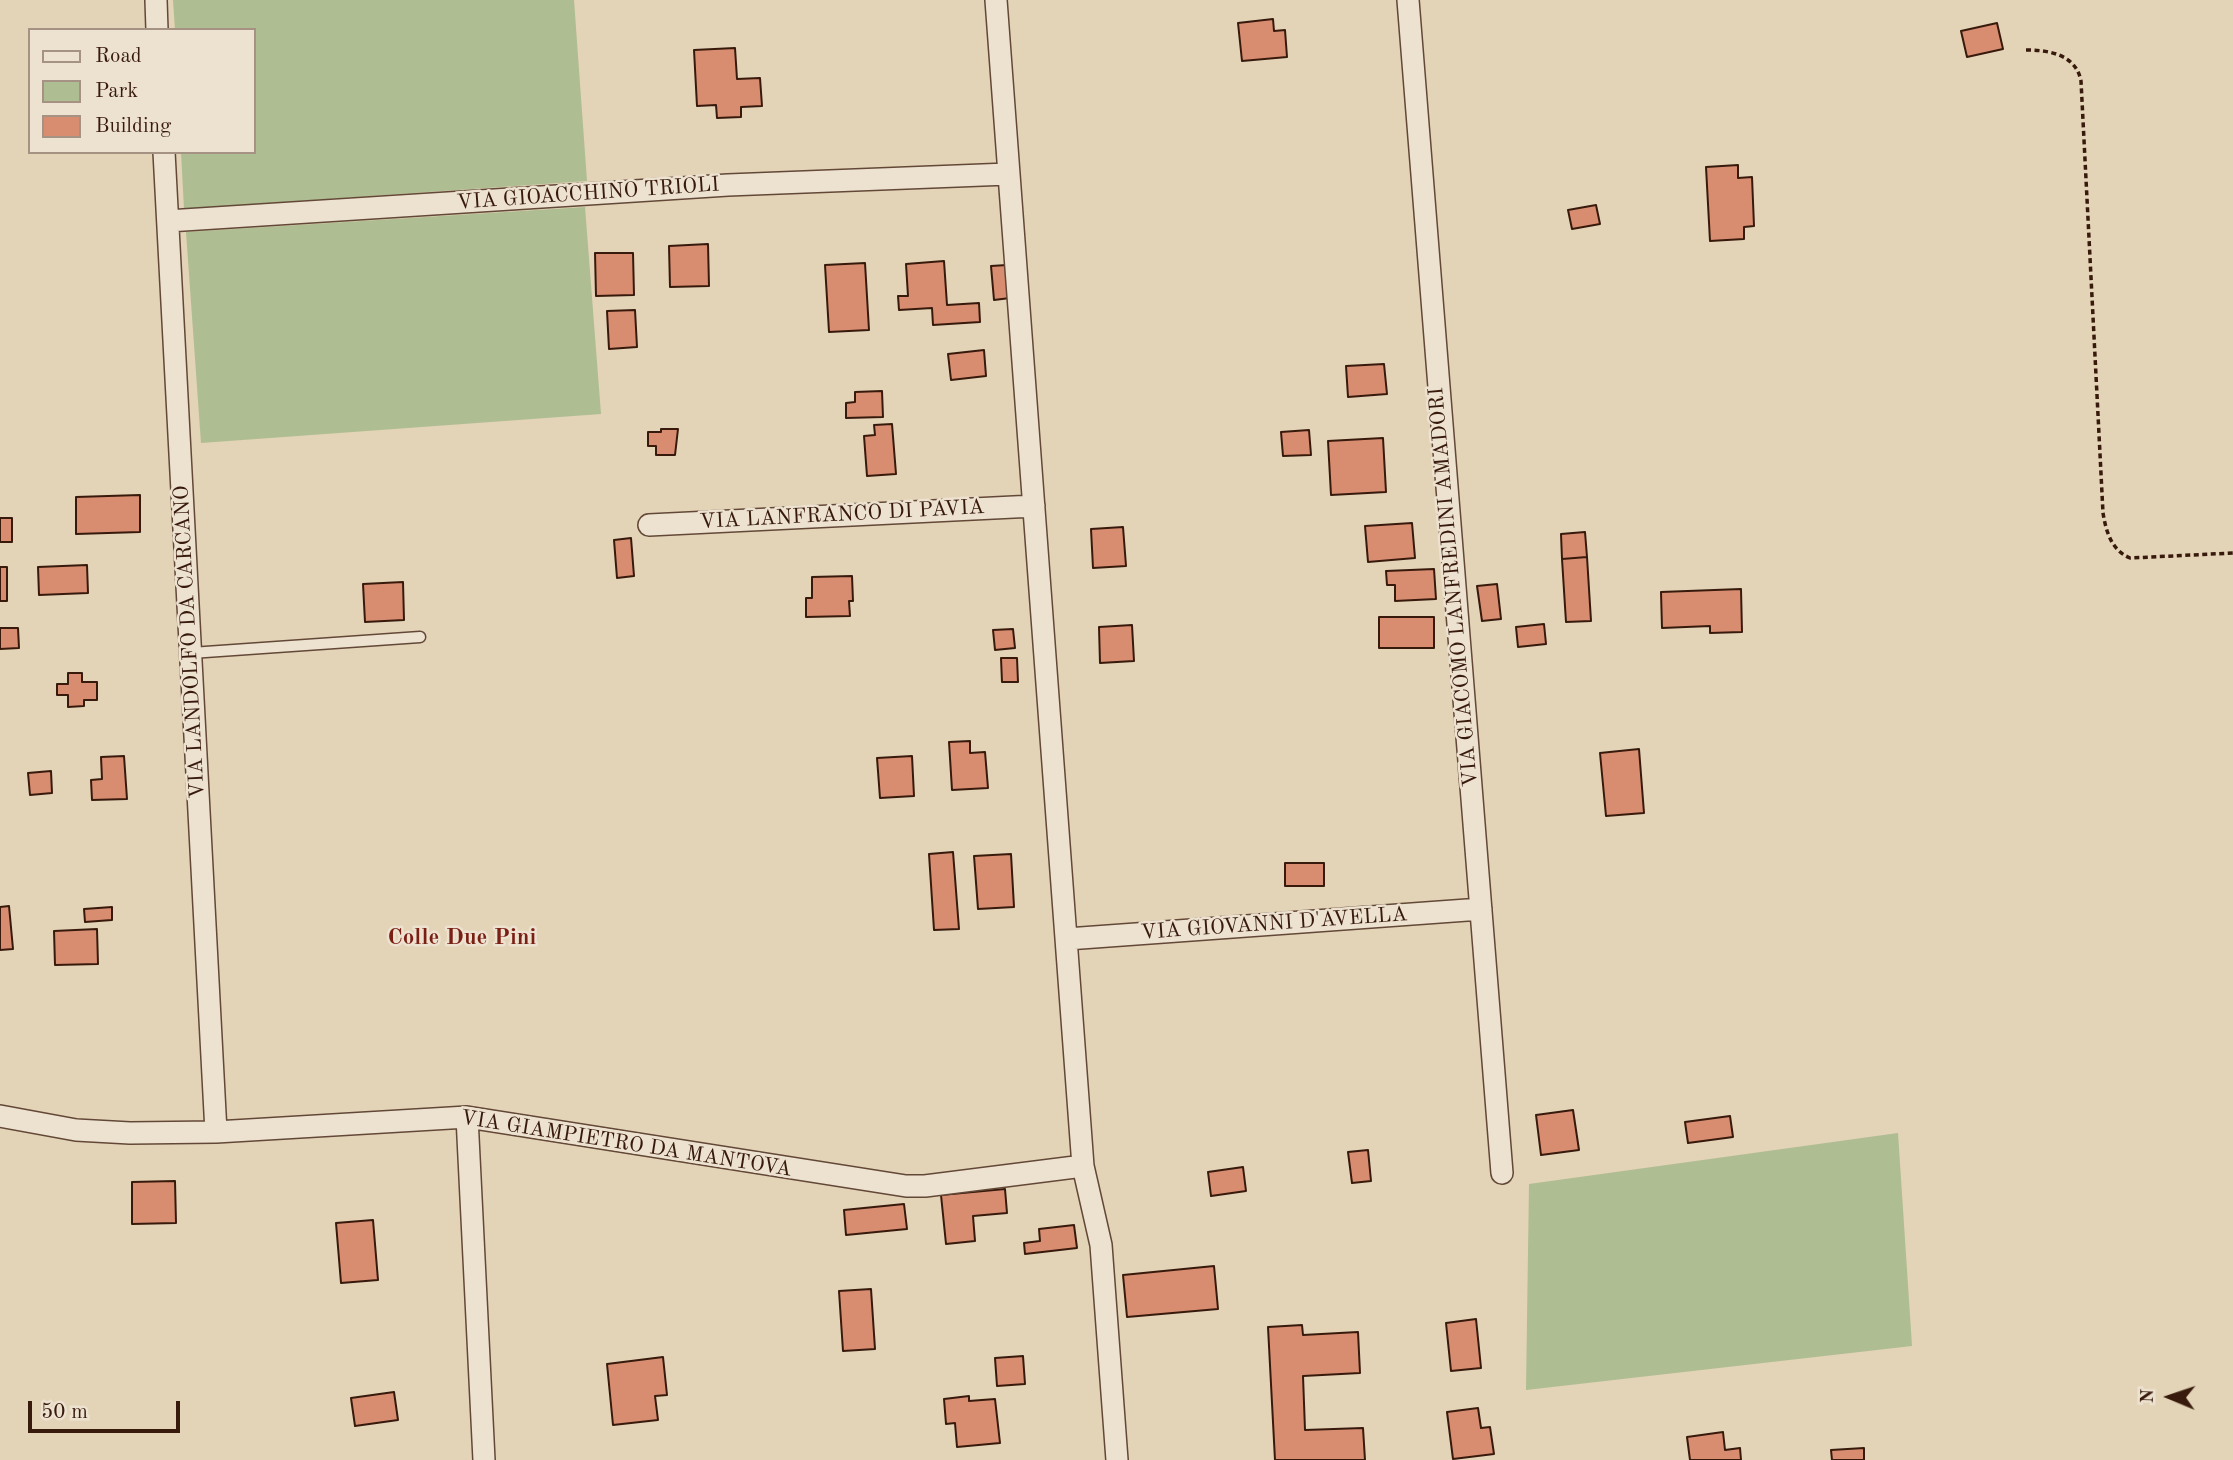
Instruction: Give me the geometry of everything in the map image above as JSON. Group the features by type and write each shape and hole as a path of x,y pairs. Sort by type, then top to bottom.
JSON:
{"street":[{"path":"156,0 158,28"},
{"path":"996,0 1083,1166 1101,1245 1117,1460"},
{"name":"VIA GIACOMO LANFREDINI AMADORI","path":"1408,0 1502,1173"},
{"name":"VIA LANDOLFO DA CARCANO","path":"164,154 216,1132"},
{"name":"VIA GIOACCHINO TRIOLI","path":"168,221 728,185 1008,174"},
{"name":"VIA LANFRANCO DI PAVIA","path":"649,525 1034,506"},
{"name":"VIA GIOVANNI D'AVELLA","path":"1067,939 1481,909"},
{"name":"VIA GIAMPIETRO DA MANTOVA","path":"0,1116 76,1129 130,1133 216,1132 467,1116 891,1185 925,1186 1083,1166"},
{"path":"467,1116 484,1460"}],"lane":[{"path":"191,653 420,637"}],"path":[{"path":"2026,50 2048,51 2062,56 2079,71 2081,81 2103,513 2107,533 2124,556 2134,559 2233,553"}],"green space":[{"path":"173,0 574,0 587,181 184,209 181,154 256,154 256,28 175,28"},
{"path":"585,207 601,414 201,443 186,232"},
{"path":"1898,1133 1912,1346 1526,1390 1529,1184"}],"building":[{"path":"1273,19 1274,31 1285,30 1287,57 1242,61 1238,23"},
{"path":"1997,23 2003,49 1967,57 1961,31"},
{"path":"735,48 737,79 760,78 762,106 741,107 741,117 717,118 716,105 697,106 694,50"},
{"path":"1738,165 1738,178 1752,177 1754,226 1744,227 1744,239 1710,241 1706,167"},
{"path":"1596,205 1600,224 1572,229 1568,210"},
{"path":"708,244 709,286 670,287 669,246"},
{"path":"595,253 633,253 634,295 596,296"},
{"path":"944,261 947,305 979,303 980,322 933,325 932,308 899,310 898,296 908,296 906,264"},
{"path":"865,263 869,330 829,332 825,265"},
{"path":"1007,265 1010,298 994,300 991,266"},
{"path":"635,310 637,347 609,349 607,311"},
{"path":"984,350 986,376 951,380 948,354"},
{"path":"1384,364 1387,394 1348,397 1346,366"},
{"path":"882,391 883,417 846,418 846,403 855,402 855,392"},
{"path":"892,424 896,474 867,476 864,436 875,435 874,425"},
{"path":"661,429 678,429 675,455 656,455 656,446 648,446 648,432 661,432"},
{"path":"1309,430 1311,455 1283,456 1281,432"},
{"path":"1383,438 1386,492 1331,495 1328,441"},
{"path":"140,495 140,532 76,534 76,497"},
{"path":"0,518 12,518 12,542 0,542"},
{"path":"1412,523 1415,558 1368,562 1365,526"},
{"path":"1123,527 1126,566 1093,568 1091,529"},
{"path":"1585,532 1587,557 1562,559 1561,534"},
{"path":"631,538 634,576 617,578 614,540"},
{"path":"1587,557 1591,621 1566,622 1562,559"},
{"path":"87,565 88,593 39,595 38,567"},
{"path":"0,567 7,567 7,601 0,601"},
{"path":"1434,569 1436,599 1395,601 1395,585 1387,585 1386,571"},
{"path":"852,576 853,601 849,601 850,616 806,617 806,598 812,598 812,577"},
{"path":"403,582 404,620 365,622 363,584"},
{"path":"1497,584 1501,619 1482,621 1477,586"},
{"path":"1741,589 1742,632 1710,633 1710,626 1662,628 1661,592"},
{"path":"1379,617 1434,617 1434,648 1379,648"},
{"path":"1544,624 1546,644 1518,647 1516,627"},
{"path":"1132,625 1134,661 1100,663 1099,627"},
{"path":"0,628 18,628 19,648 0,649"},
{"path":"1013,629 1015,648 995,650 993,630"},
{"path":"1001,658 1017,658 1018,682 1002,682"},
{"path":"68,673 82,673 82,682 97,682 97,700 84,700 84,706 68,707 68,695 57,695 57,684 68,684"},
{"path":"970,741 970,753 985,752 988,788 952,790 949,742"},
{"path":"1639,749 1644,813 1606,816 1600,753"},
{"path":"124,756 127,799 92,800 91,780 102,779 101,757"},
{"path":"912,756 914,796 880,798 877,758"},
{"path":"51,771 52,793 30,795 28,773"},
{"path":"953,852 959,929 934,930 929,854"},
{"path":"1011,854 1014,907 978,909 974,856"},
{"path":"1285,863 1324,863 1324,886 1285,886"},
{"path":"9,906 13,949 0,950 0,907"},
{"path":"112,907 112,920 85,922 84,909"},
{"path":"97,929 98,964 55,965 54,931"},
{"path":"1573,1110 1579,1150 1541,1155 1536,1115"},
{"path":"1730,1116 1733,1137 1688,1143 1685,1122"},
{"path":"1368,1150 1371,1181 1352,1183 1348,1152"},
{"path":"1243,1167 1246,1191 1211,1196 1208,1172"},
{"path":"175,1181 176,1223 132,1224 132,1182"},
{"path":"1005,1189 1007,1213 973,1216 975,1241 946,1244 941,1195"},
{"path":"904,1204 907,1229 846,1235 844,1210"},
{"path":"373,1220 378,1280 341,1283 336,1223"},
{"path":"1074,1225 1077,1248 1025,1254 1024,1243 1040,1241 1039,1229"},
{"path":"1214,1266 1218,1309 1127,1317 1123,1275"},
{"path":"871,1289 875,1349 843,1351 839,1291"},
{"path":"1476,1319 1481,1368 1451,1371 1446,1323"},
{"path":"1302,1325 1303,1335 1358,1332 1360,1373 1303,1376 1305,1430 1363,1428 1365,1460 1275,1460 1268,1327"},
{"path":"1023,1356 1025,1384 997,1386 995,1358"},
{"path":"663,1357 667,1395 655,1396 658,1420 613,1425 607,1364"},
{"path":"394,1392 398,1420 355,1426 351,1398"},
{"path":"969,1396 969,1401 995,1399 1000,1443 957,1447 955,1423 946,1424 944,1399"},
{"path":"1478,1408 1481,1428 1490,1427 1494,1454 1453,1459 1447,1412"},
{"path":"1723,1432 1725,1450 1740,1448 1741,1460 1690,1460 1687,1437"},
{"path":"1864,1448 1864,1460 1832,1460 1831,1450"}],"district":[{"name":"Colle Due Pini","path":"462,938"}]}
